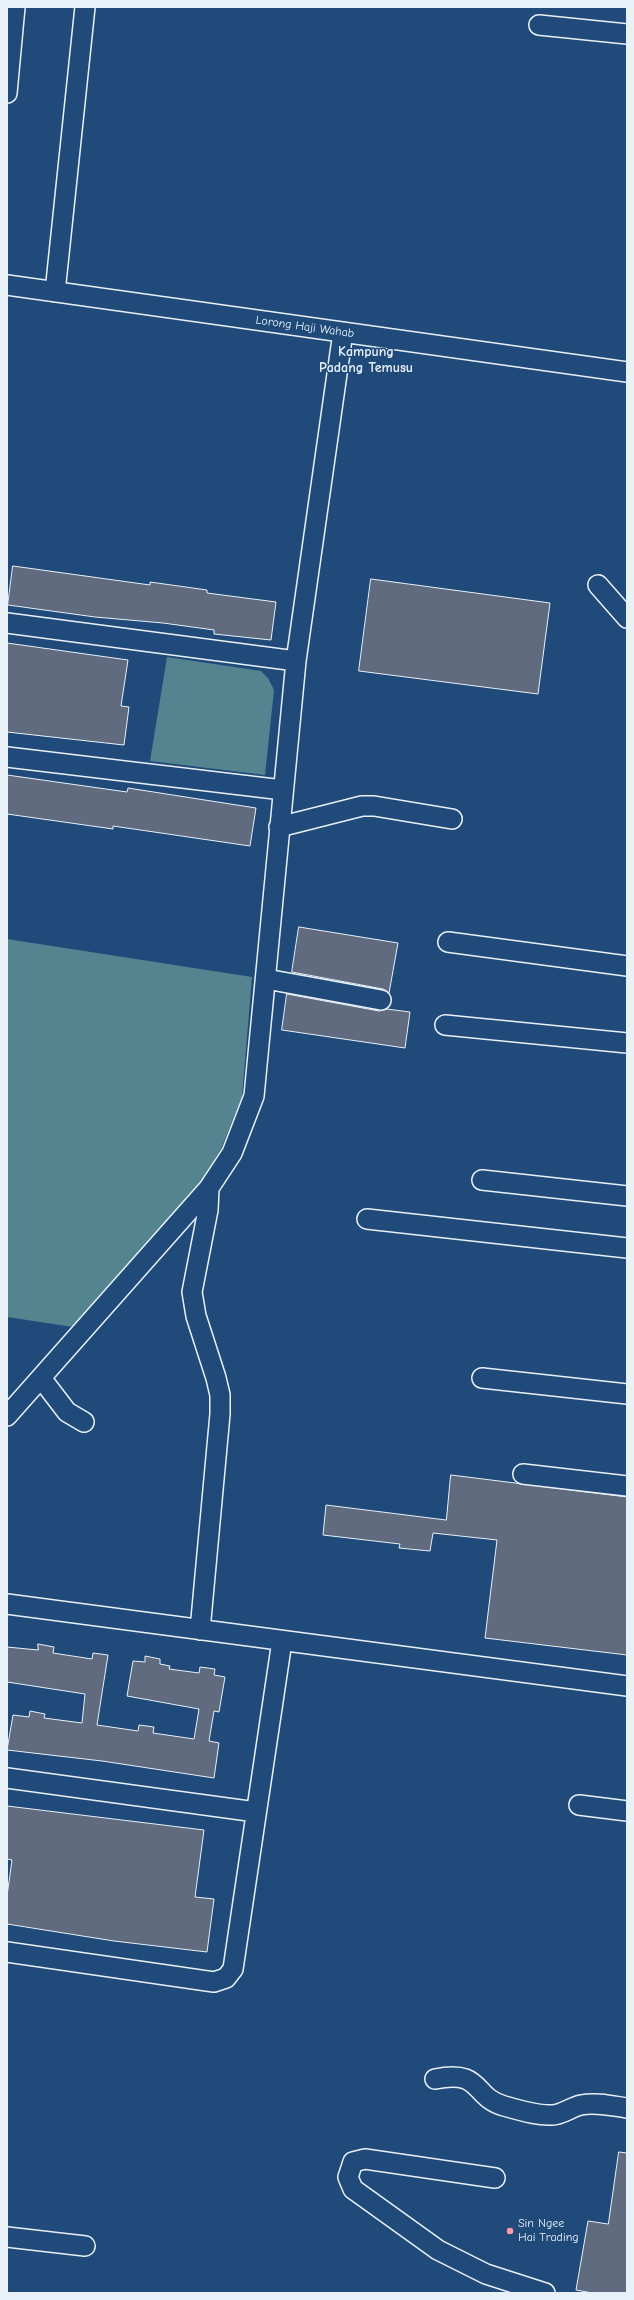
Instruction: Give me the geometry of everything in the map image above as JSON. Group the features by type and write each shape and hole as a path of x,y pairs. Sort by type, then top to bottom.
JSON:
{"street":[{"path":"7,94 15,7"},
{"path":"55,292 85,7"},
{"path":"540,25 627,34"},
{"name":"Lorong Haji Wahab","path":"7,285 627,372"},
{"path":"7,1416 209,1188 232,1153 254,1096 296,661 343,332"},
{"path":"598,585 627,618"},
{"path":"7,623 296,661"},
{"path":"7,757 283,790"},
{"path":"279,827 362,806 374,806 452,819"},
{"path":"448,942 627,966"},
{"path":"266,979 381,1000"},
{"path":"445,1025 627,1042"},
{"path":"482,1180 627,1196"},
{"path":"200,1630 220,1414 220,1395 196,1316 192,1292 208,1210 209,1188"},
{"path":"367,1219 627,1248"},
{"path":"40,1378 68,1412 84,1422"},
{"path":"482,1378 627,1394"},
{"path":"523,1474 627,1486"},
{"path":"7,1604 627,1686"},
{"path":"7,1952 214,1982 226,1978 233,1969 282,1641"},
{"path":"7,1778 256,1812"},
{"path":"579,1805 627,1811"},
{"path":"435,2079 450,2076 463,2078 474,2082 497,2104 544,2116 555,2115 588,2104 627,2108"},
{"path":"495,2178 365,2159 353,2162 348,2177 353,2189 438,2250 486,2274 545,2293"},
{"path":"7,2237 85,2246"}],"green space":[{"path":"167,657 261,671 268,678 274,690 265,775 150,761"},
{"path":"7,939 252,977 242,1097 221,1149 199,1185 73,1327 7,1317"}],"building":[{"path":"13,566 150,585 150,582 207,590 207,593 276,602 271,640 214,634 214,630 163,623 95,617 8,605"},
{"path":"371,579 550,603 538,694 359,671"},
{"path":"7,643 128,660 121,706 129,707 124,745 7,732"},
{"path":"7,775 127,792 128,788 256,808 250,846 113,826 113,829 7,814"},
{"path":"299,927 398,943 389,993 383,989 292,972"},
{"path":"287,994 379,1011 387,1009 410,1012 405,1048 282,1030"},
{"path":"451,1475 627,1497 627,1655 485,1638 497,1540 433,1533 430,1551 399,1548 400,1544 323,1535 326,1505 446,1520"},
{"path":"38,1644 54,1647 53,1653 92,1659 93,1653 108,1655 97,1725 138,1731 139,1725 154,1727 153,1733 194,1739 199,1709 127,1696 133,1661 145,1662 145,1656 160,1659 160,1664 170,1666 169,1669 199,1673 200,1667 215,1669 214,1675 225,1677 219,1712 214,1711 209,1741 219,1743 214,1778 102,1761 7,1750 13,1715 29,1717 30,1711 45,1714 44,1718 82,1723 85,1694 7,1682 7,1647 38,1650"},
{"path":"7,1806 204,1830 195,1897 214,1899 207,1952 114,1941 7,1924 7,1896 12,1860 7,1859"},
{"path":"619,2152 627,2153 627,2293 592,2293 576,2290 588,2221 608,2224"}],"place":[{"name":"Sin Ngee Hai Trading","path":"510,2231"}],"district":[{"name":"Kampung Padang Temusu","path":"366,360"}]}
